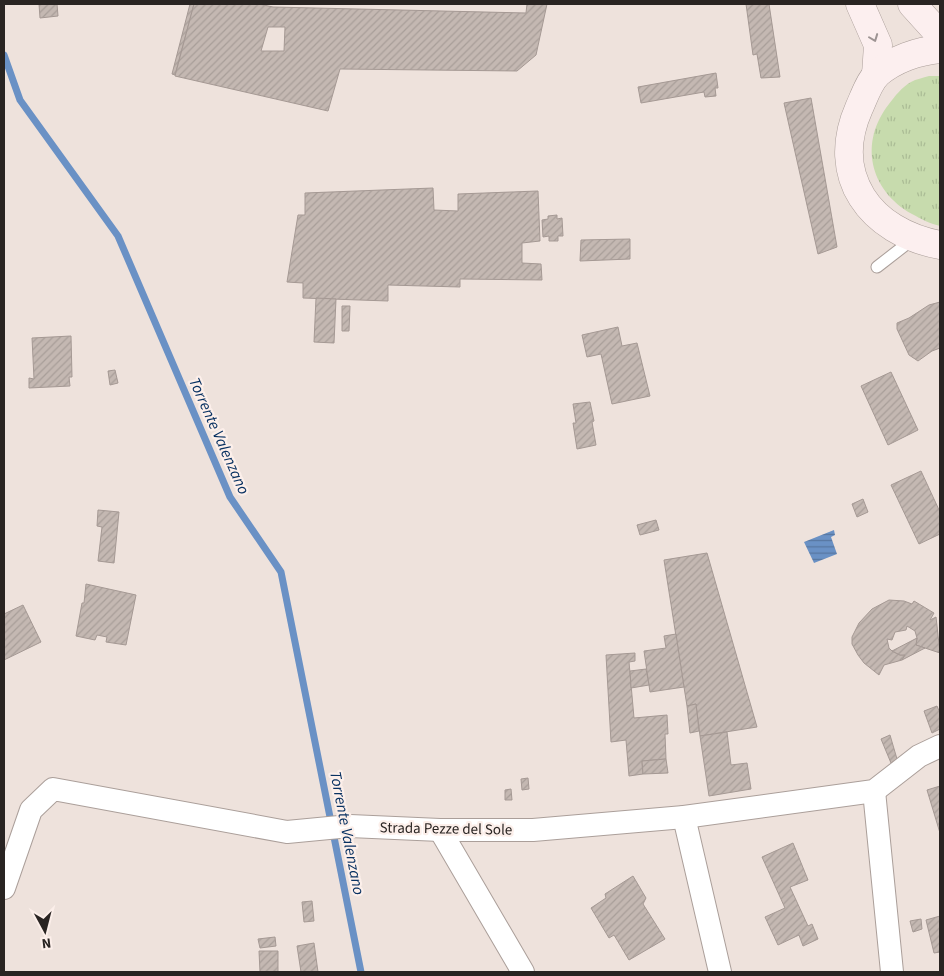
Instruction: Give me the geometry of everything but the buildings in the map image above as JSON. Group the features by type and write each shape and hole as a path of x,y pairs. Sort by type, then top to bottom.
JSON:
{"main road":[{"path":"860,4 878,45 876,75"},
{"path":"912,4 940,35"},
{"path":"928,241 896,229 876,215 861,198 852,177 848,156 850,134 865,94 876,75 900,59 926,50 940,49"}],"street":[{"path":"892,972 874,791 919,756 940,746"},
{"name":"Strada Pezze del Sole","path":"4,888 31,810 53,789 287,832 347,827 533,830 684,817 874,791"},
{"path":"684,817 720,972"},
{"path":"440,830 523,972"}],"lane":[{"path":"877,267 928,241"}],"green space":[{"path":"929,76 940,76 940,226 912,214 897,204 878,179 873,164 874,134 880,119 891,101 908,84"}],"water":[{"path":"834,530 835,535 831,537 837,554 814,563 804,542"}],"waterway":[{"name":"Torrente Valenzano","path":"4,55 20,100 118,236 230,497 281,572 361,972"}]}
